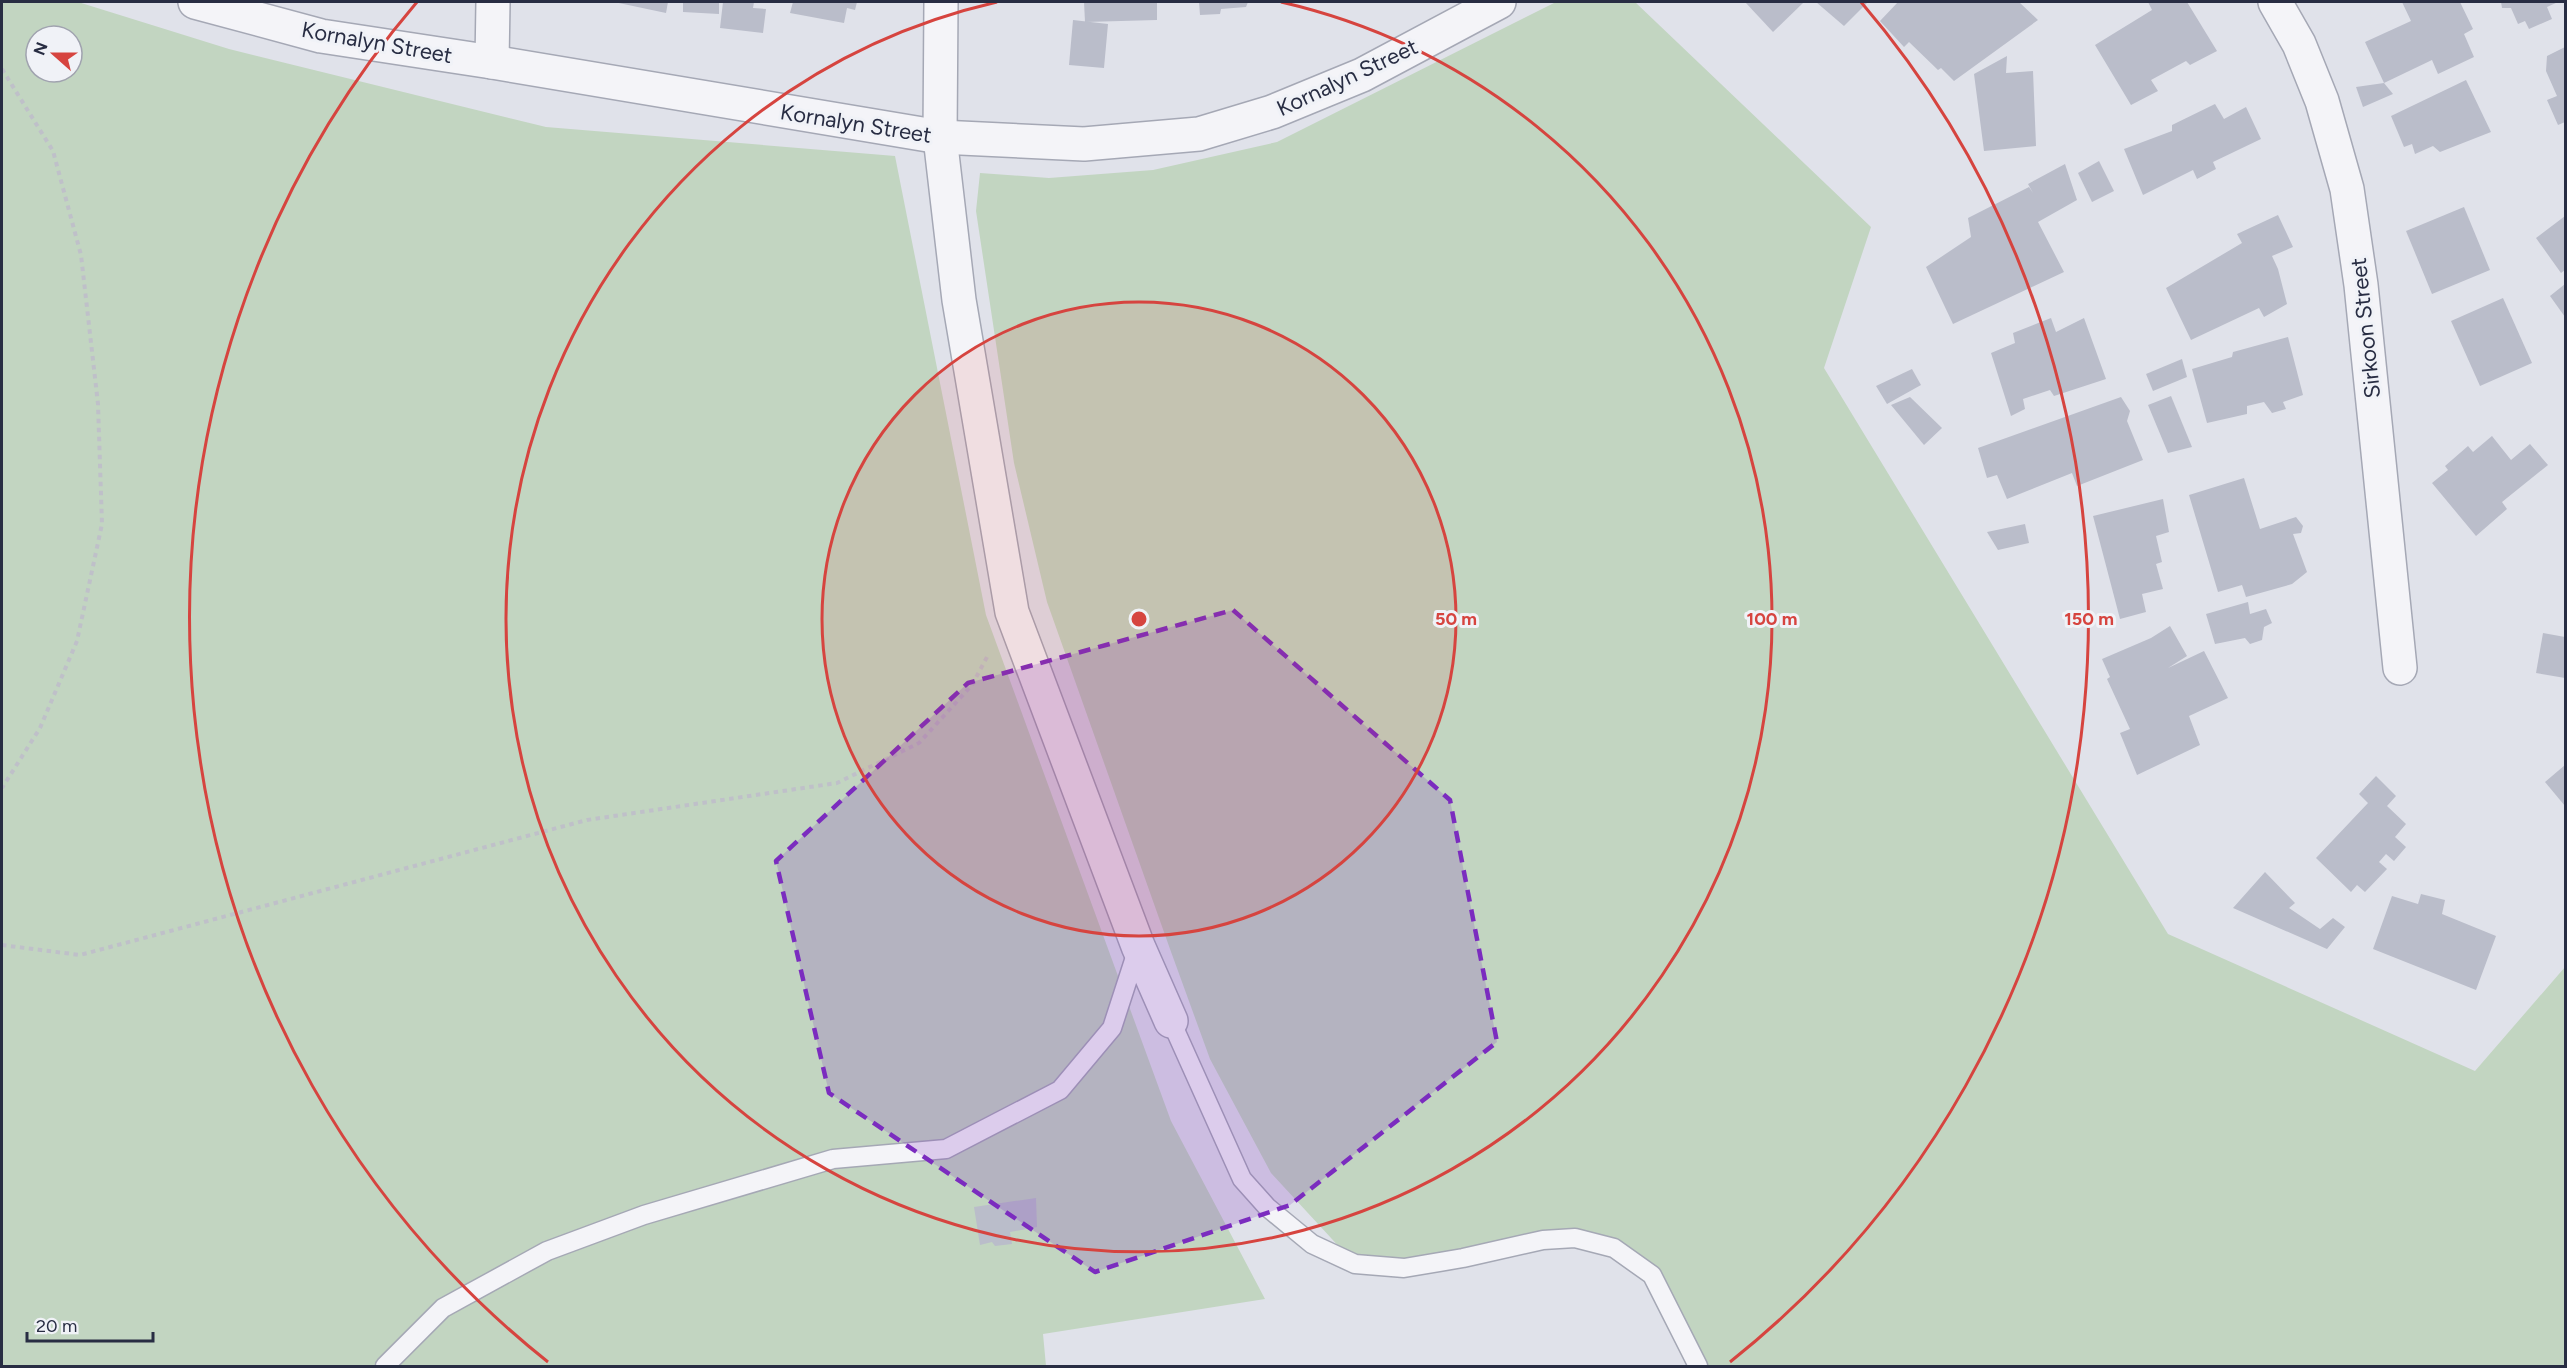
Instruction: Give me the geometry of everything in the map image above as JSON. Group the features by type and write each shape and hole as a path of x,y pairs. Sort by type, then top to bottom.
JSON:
{"street":[{"name":"Kornalyn Street","path":"195,2 321,36 492,62 940,137 1084,144 1198,134 1272,112 1362,75 1498,2"},
{"path":"492,62 493,2"},
{"path":"941,2 940,137 959,300 1012,612 1138,946 1171,1022"},
{"name":"Sirkoon Street","path":"2275,2 2299,44 2314,82 2347,189 2361,285 2400,668"}],"lane":[{"path":"385,1366 443,1308 547,1251 644,1215 833,1160 946,1149 1060,1090 1112,1028 1138,946"},
{"path":"1171,1022 1242,1179 1266,1207 1312,1244 1355,1264 1404,1269 1543,1240 1575,1238 1614,1248 1652,1275 1698,1366"}],"path":[{"path":"2,69 53,151 81,255 98,404 102,524 77,640 40,728 2,788"},
{"path":"2,945 80,955 586,820 837,783 919,743 972,685 1012,612"}],"highlighted area":[{"path":"1233,610 1450,800 1497,1042 1290,1205 1095,1272 829,1093 776,861 968,683"}],"green space":[{"path":"2,2 78,2 229,49 546,127 895,156 986,615 1171,1121 1265,1299 1043,1334 1046,1366 2,1366"},
{"path":"1556,2 1635,2 1871,227 1824,368 2168,934 2475,1071 2565,967 2565,1366 1698,1366 1652,1275 1575,1238 1463,1258 1355,1264 1271,1173 1210,1059 1047,602 1014,463 976,211 980,173 1049,178 1153,170 1277,142"}],"building":[{"path":"614,2 668,2 666,13"},
{"path":"683,2 719,2 719,14 683,12"},
{"path":"723,2 754,2 753,8 766,9 763,33 720,28"},
{"path":"793,2 857,2 855,10 847,8 844,23 790,13"},
{"path":"1084,2 1157,2 1157,20 1085,22"},
{"path":"1199,2 1248,2 1246,7 1221,9 1220,14 1200,15"},
{"path":"1745,2 1804,2 1773,32"},
{"path":"1816,2 1868,2 1844,26"},
{"path":"1898,2 2019,2 2038,20 1954,81 1941,68 1938,70 1909,42 1904,47 1880,21"},
{"path":"2148,2 2187,2 2217,51 2190,65 2186,61 2151,80 2158,91 2131,105 2095,45 2152,10"},
{"path":"2402,2 2460,2 2473,29 2464,34 2474,57 2438,74 2432,60 2384,83 2365,42 2411,21"},
{"path":"2501,2 2558,2 2547,7 2552,19 2529,29 2525,21 2518,24 2511,8 2502,8"},
{"path":"1073,20 1108,24 1104,68 1069,65"},
{"path":"2565,47 2565,122 2558,125 2547,100 2557,96 2546,71 2547,56"},
{"path":"2007,56 2006,73 2033,71 2036,146 1984,151 1974,74"},
{"path":"2466,80 2491,132 2440,152 2433,146 2415,154 2412,144 2404,147 2391,116"},
{"path":"2384,83 2393,94 2363,107 2356,87"},
{"path":"2215,104 2224,119 2246,107 2261,139 2213,162 2216,169 2197,179 2193,170 2143,195 2124,149 2172,131 2172,125"},
{"path":"2099,161 2114,191 2092,202 2078,173"},
{"path":"2065,164 2077,200 2038,222 2064,272 1953,324 1926,267 1971,237 1968,218 2029,187 2033,193 2028,184"},
{"path":"2464,207 2490,270 2432,294 2406,231"},
{"path":"2278,215 2293,247 2272,256 2278,269 2287,304 2264,317 2259,308 2191,340 2166,288 2242,243 2237,234"},
{"path":"2565,216 2565,270 2561,273 2536,238"},
{"path":"2565,284 2565,317 2550,296"},
{"path":"2503,298 2532,363 2480,386 2451,321"},
{"path":"2051,318 2056,332 2084,318 2106,379 2054,396 2050,390 2023,399 2025,409 2011,416 1991,353 2015,343 2013,333"},
{"path":"2288,337 2303,395 2283,402 2286,409 2272,413 2264,402 2247,406 2247,414 2207,423 2192,369 2232,357 2233,352"},
{"path":"2182,359 2187,377 2153,391 2146,374"},
{"path":"1912,369 1921,385 1887,404 1876,386"},
{"path":"2171,396 2192,447 2168,453 2148,405"},
{"path":"1910,397 1942,428 1924,445 1891,405"},
{"path":"2121,397 2130,411 2127,421 2143,460 2077,486 2072,473 2007,499 1997,475 1987,478 1978,448"},
{"path":"2492,436 2511,460 2530,444 2548,465 2502,502 2507,509 2476,536 2432,483 2448,470 2445,466 2468,446 2473,452"},
{"path":"2244,478 2260,529 2296,517 2303,526 2301,533 2293,534 2307,572 2292,584 2246,597 2242,585 2218,592 2189,495"},
{"path":"2163,499 2169,532 2156,536 2162,562 2156,564 2163,589 2142,594 2146,612 2120,619 2093,516"},
{"path":"2025,524 2029,543 1998,550 1987,532"},
{"path":"2248,602 2250,614 2266,609 2272,623 2264,627 2262,640 2250,644 2245,638 2215,644 2206,614"},
{"path":"2170,626 2187,656 2168,668 2204,651 2228,698 2189,716 2200,745 2137,775 2120,733 2130,729 2107,679 2110,677 2102,659 2151,638"},
{"path":"2543,633 2565,637 2565,678 2536,673"},
{"path":"2565,765 2565,806 2545,782"},
{"path":"2376,776 2396,796 2387,806 2406,824 2395,837 2406,847 2394,861 2386,854 2379,862 2387,869 2365,892 2357,885 2351,892 2316,858 2368,803 2359,794"},
{"path":"2265,872 2295,903 2289,908 2320,929 2333,918 2345,927 2327,949 2233,908"},
{"path":"2421,894 2445,900 2442,914 2496,936 2476,990 2373,949 2392,896 2418,904"},
{"path":"1036,1198 1037,1227 1010,1232 1012,1244 995,1246 992,1242 980,1245 974,1207"}]}
